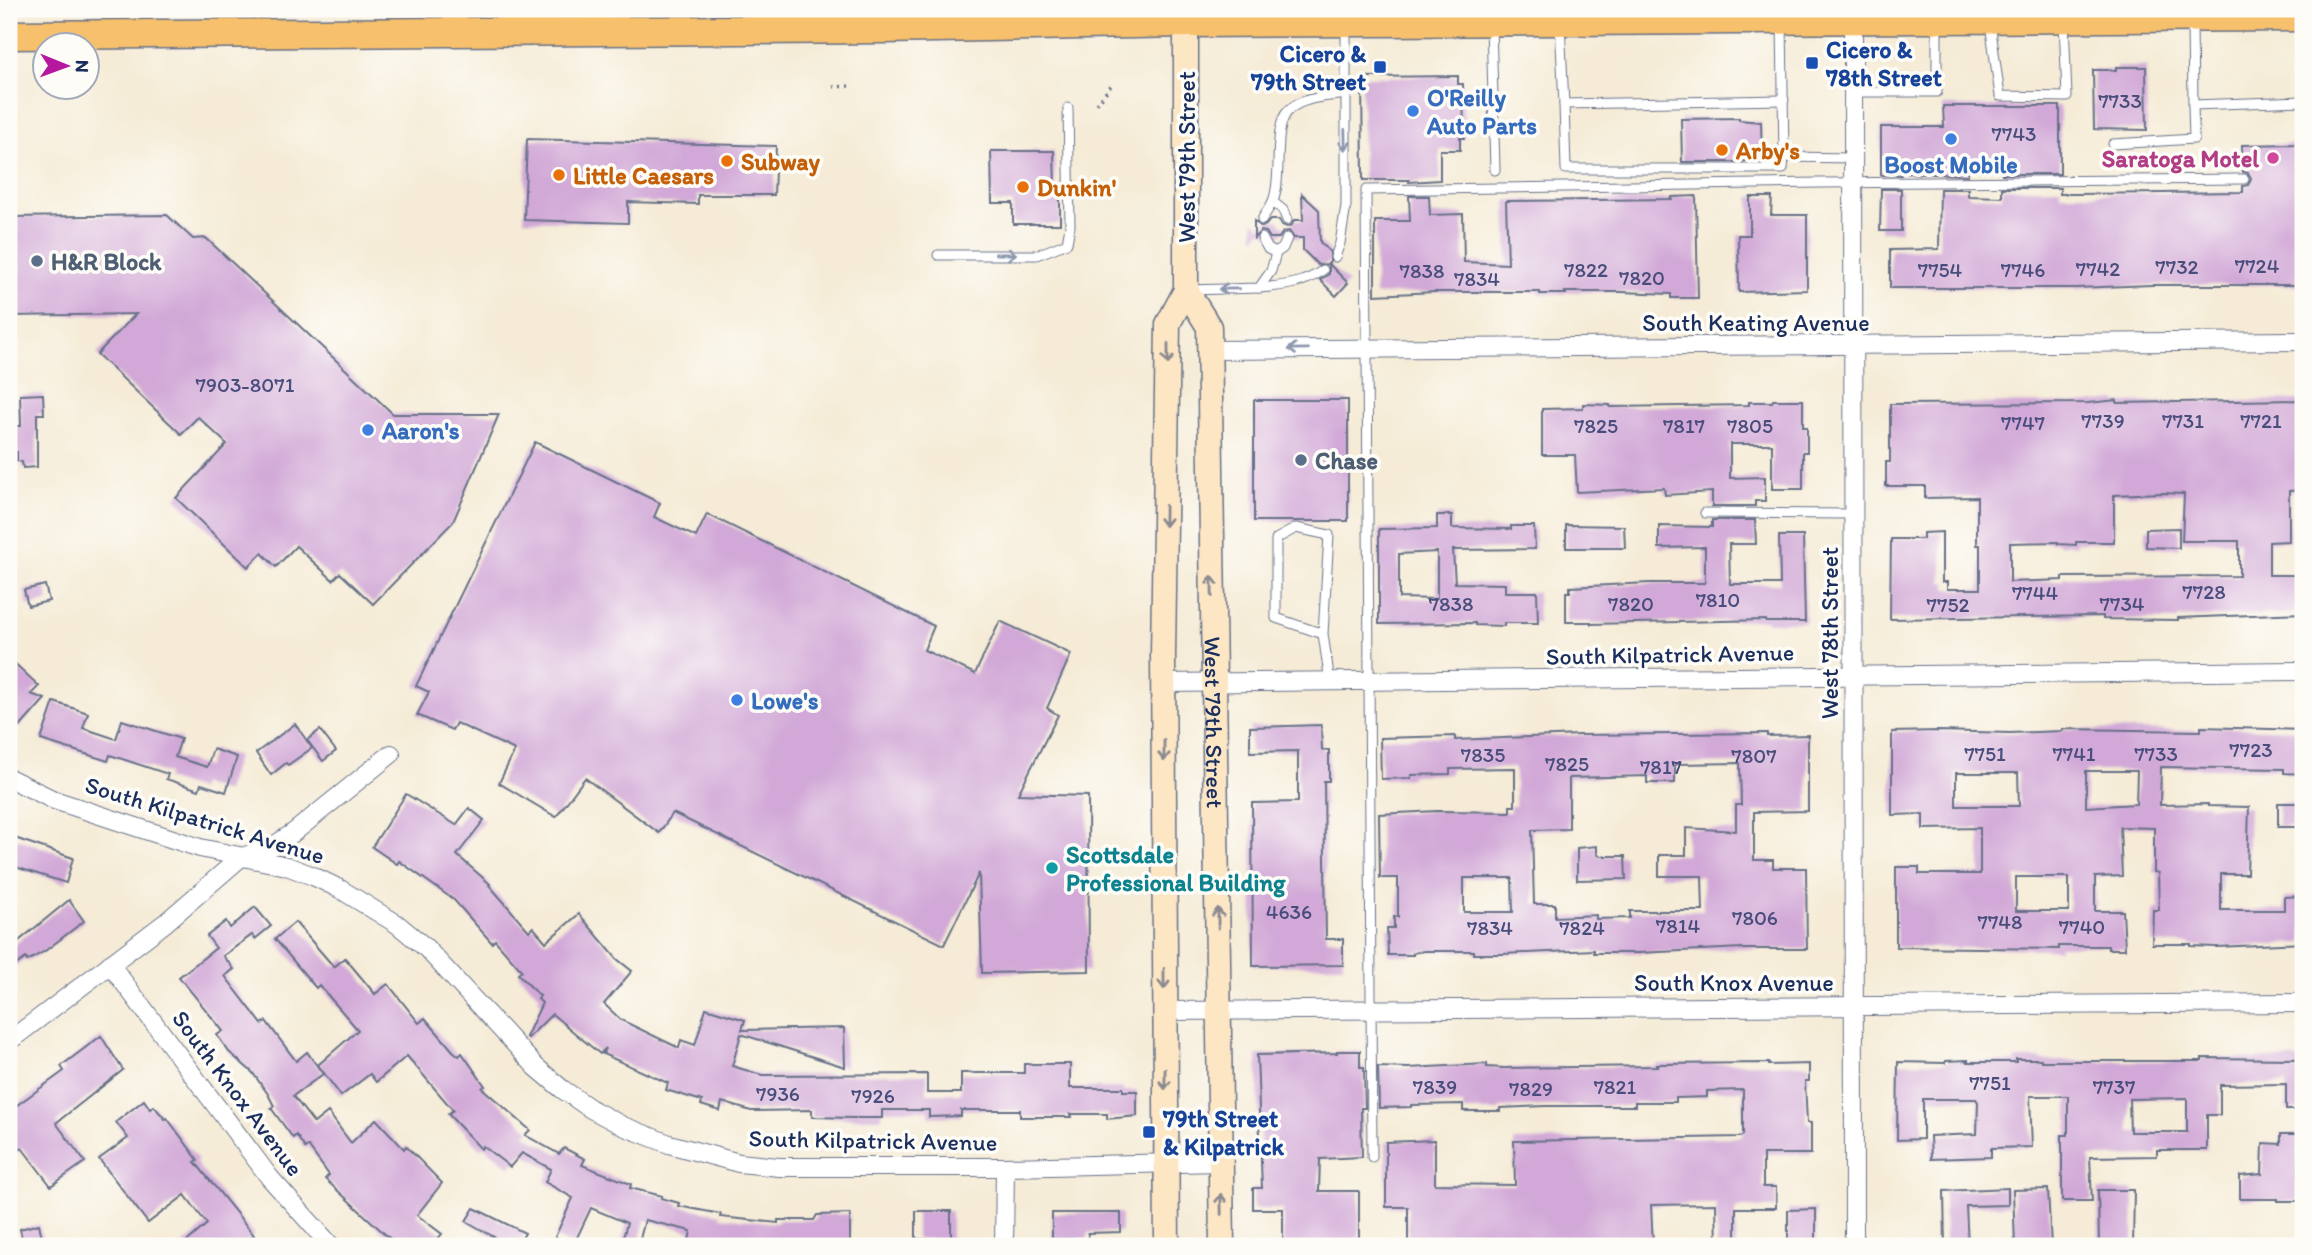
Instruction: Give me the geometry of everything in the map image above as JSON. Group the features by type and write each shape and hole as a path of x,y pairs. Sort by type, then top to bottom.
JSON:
{"main road":[{"path":"9,35 1002,18 1068,21 1186,16 1331,18 1398,15 1491,22 1572,15 1707,15 1782,20 1853,14 1937,19 2064,19 2185,13 2303,17"},
{"name":"West 79th Street","path":"1167,1246 1164,683 1168,324 1186,290 1186,16"},
{"name":"West 79th Street","path":"1186,290 1209,327 1222,1246"}],"street":[{"name":"West 78th Street","path":"1853,14 1854,1246"},
{"name":"South Keating Avenue","path":"1209,350 2303,341"},
{"name":"South Kilpatrick Avenue","path":"1164,683 2303,671"},
{"path":"9,1041 165,923 240,858 275,845 293,834 391,754"},
{"name":"South Kilpatrick Avenue","path":"9,778 54,800 201,848 287,866 350,895 397,925 451,973 537,1067 562,1089 623,1126 669,1144 739,1163 779,1167 1004,1167 1220,1162"},
{"name":"South Knox Avenue","path":"110,964 270,1178 331,1246"},
{"name":"South Knox Avenue","path":"1164,1011 2303,1003"},
{"path":"1004,1167 1004,1246"}],"lane":[{"path":"2113,144 2194,139 2185,13"},
{"path":"1572,15 1564,104 1566,169 1783,169 1782,20"},
{"path":"1331,18 1345,94 1346,206 1335,257"},
{"path":"1853,92 1937,92 1937,19"},
{"path":"1990,19 2000,96 2067,97 2064,19"},
{"path":"1491,22 1495,170"},
{"path":"1262,220 1273,202 1279,167 1279,135 1286,111 1302,102 1345,94"},
{"path":"1564,104 1784,100"},
{"path":"2193,105 2303,102"},
{"path":"937,255 1037,255 1067,243 1070,226 1068,108"},
{"path":"1784,157 1853,158"},
{"path":"1372,1157 1366,190 2244,179"},
{"path":"1273,202 1283,210 1287,220"},
{"path":"1262,238 1268,249 1276,253"},
{"path":"1259,288 1271,271 1276,253 1283,248 1287,238"},
{"path":"1186,290 1296,284 1313,278 1324,270"},
{"path":"1705,513 1853,514"},
{"path":"1323,634 1276,618 1276,539 1296,528 1329,535 1323,634 1330,682"}],"path":[{"path":"1097,104 1112,84"},
{"path":"833,87 849,86"}],"building":[{"path":"2116,67 2146,67 2147,130 2094,129 2093,70 2116,70"},
{"name":"O'Reilly Auto Parts","path":"1458,76 1458,84 1463,84 1464,138 1460,138 1460,150 1440,150 1440,180 1363,180 1362,77"},
{"path":"1943,106 2060,106 2060,174 2002,174 2002,161 1968,161 1968,175 1881,175 1881,127 1944,127"},
{"name":"Arby's","path":"1739,118 1761,122 1762,159 1739,162 1682,162 1681,119"},
{"path":"527,139 776,146 774,195 698,195 698,204 628,202 628,223 524,220"},
{"path":"2303,144 2303,285 1890,288 1890,250 1939,249 1940,189 1968,189 1968,196 2002,197 2002,188 2060,188 2060,194 2243,192 2243,186 2248,185 2251,178 2248,173 2243,172 2242,145"},
{"name":"Dunkin'","path":"991,151 1054,151 1055,188 1060,187 1060,224 1013,224 1013,203 992,203"},
{"path":"1881,189 1901,189 1901,231 1880,231"},
{"path":"1302,194 1319,210 1320,242 1330,252 1330,261 1327,264 1318,265 1303,250 1303,238 1294,238 1289,231 1283,232 1279,238 1270,238 1266,232 1261,231 1254,238 1254,221 1262,227 1270,220 1279,220 1287,227 1292,225 1294,220 1303,220"},
{"path":"1409,196 1429,196 1430,215 1463,214 1464,262 1508,264 1506,201 1672,199 1696,196 1698,298 1621,292 1435,292 1375,295 1375,221 1410,221"},
{"path":"1750,197 1772,197 1771,215 1807,215 1807,290 1739,292 1738,235 1750,235"},
{"path":"167,215 193,239 206,238 393,414 499,414 453,522 373,604 340,573 333,580 296,546 276,567 262,553 248,567 176,498 227,444 198,417 181,434 97,354 136,314 9,316 9,217"},
{"path":"1329,264 1348,283 1336,296 1320,280 1329,274"},
{"path":"43,394 44,414 37,414 37,467 23,468 22,462 17,461 17,452 9,452 9,426 21,426 20,395"},
{"name":"Chase","path":"1254,400 1348,400 1348,521 1254,521"},
{"path":"1803,400 1807,452 1803,452 1803,489 1772,489 1772,444 1730,444 1730,478 1765,477 1765,501 1755,501 1755,506 1712,506 1712,492 1665,495 1664,488 1577,492 1575,455 1542,455 1542,409 1583,408 1583,404 1610,407 1749,405 1749,402"},
{"path":"2117,400 2117,403 2303,400 2303,490 2289,491 2289,541 2269,542 2269,575 2303,575 2303,613 2178,620 2103,619 2103,616 1890,619 1891,539 1923,539 1923,533 1942,532 1942,582 1947,582 1947,589 1980,589 1980,545 1977,545 1977,497 1925,498 1925,486 1886,486 1886,462 1890,462 1890,404 2088,403","holes":["2184,494 2182,541 2239,541 2239,576 2063,577 2063,580 2010,582 2010,543 2058,542 2076,545 2076,542 2114,542 2114,495"]},
{"name":"Lowe's","path":"535,442 660,503 654,517 696,537 707,514 934,626 924,650 975,674 1000,621 1071,654 1047,708 1058,715 1018,794 1088,796 1089,971 982,973 979,873 944,945 673,813 659,833 585,778 556,817 499,783 515,750 456,723 452,730 417,715 429,692 416,686"},
{"path":"1437,515 1452,515 1452,528 1511,529 1511,526 1534,526 1535,549 1453,550 1455,583 1505,584 1505,592 1537,592 1538,623 1504,623 1504,626 1475,623 1379,624 1379,529 1437,528","holes":["1437,552 1437,599 1399,598 1399,554"]},
{"path":"1712,520 1755,520 1756,544 1729,544 1730,584 1780,584 1779,536 1803,536 1805,622 1566,622 1566,592 1570,592 1570,587 1705,583 1705,547 1659,548 1659,526 1712,527"},
{"path":"1566,525 1624,526 1625,548 1566,548"},
{"path":"2179,528 2179,548 2146,547 2146,529"},
{"path":"45,585 49,601 28,606 24,590"},
{"path":"9,658 39,686 31,694 45,699 20,727 9,718"},
{"path":"54,702 88,713 83,728 116,739 122,720 181,739 175,757 207,767 213,749 237,757 226,792 201,784 199,790 166,779 168,774 110,755 108,761 41,740"},
{"path":"295,724 312,748 271,775 256,753"},
{"path":"1321,725 1322,750 1329,750 1329,781 1324,781 1326,939 1343,939 1343,965 1253,966 1252,803 1298,802 1298,751 1250,752 1250,727"},
{"path":"2201,727 2303,730 2303,774 2284,773 2284,769 2161,767 2160,805 2249,807 2247,874 2221,874 2221,910 2284,910 2284,897 2303,896 2303,943 2217,947 2152,944 2153,910 2159,910 2158,873 2154,872 2154,828 2120,827 2122,876 2095,877 2095,911 2123,911 2125,949 2108,949 2108,946 2059,946 2059,949 1896,947 1896,867 1919,867 1919,874 1980,874 1980,828 1923,829 1923,814 1892,815 1892,732 2010,733 2062,729 2201,731","holes":["2086,771 2137,771 2136,804 2086,807","1956,773 2018,773 2019,806 1956,806","2016,877 2069,877 2069,911 2016,911"]},
{"path":"320,730 336,751 323,761 307,740"},
{"path":"1580,735 1808,735 1808,811 1754,812 1754,860 1773,860 1773,868 1806,868 1807,949 1742,948 1639,953 1594,953 1594,950 1502,954 1424,951 1413,955 1388,955 1387,928 1394,928 1394,917 1398,917 1398,878 1380,878 1379,814 1437,811 1510,812 1510,806 1515,806 1515,768 1450,769 1450,774 1381,779 1380,738 1455,736 1455,740","holes":["1740,763 1741,805 1736,805 1736,831 1686,828 1686,855 1659,855 1659,876 1702,876 1703,911 1630,911 1630,918 1596,919 1596,915 1555,917 1555,904 1534,904 1532,830 1569,829 1569,778 1647,776 1647,783 1675,783 1675,764","1464,878 1512,878 1513,912 1464,912"]},
{"path":"406,794 456,825 469,808 484,820 457,855 490,884 529,931 533,927 546,942 579,914 617,959 632,971 604,1004 621,1020 679,1048 681,1040 695,1045 706,1008 745,1020 742,1030 844,1028 845,1067 741,1034 732,1066 762,1075 927,1074 927,1093 961,1093 961,1073 1024,1073 1024,1064 1070,1064 1070,1088 1123,1088 1123,1091 1137,1091 1137,1116 1107,1119 1107,1114 1020,1117 1020,1110 961,1110 961,1116 929,1117 929,1110 882,1110 882,1118 812,1117 812,1110 751,1111 722,1102 720,1111 701,1105 702,1101 666,1090 668,1083 603,1054 606,1048 600,1054 552,1014 528,1038 526,1037 542,1003 538,999 540,996 518,974 522,971 495,940 492,943 454,900 399,861 397,864 372,847"},
{"path":"2278,803 2298,803 2299,827 2278,827"},
{"path":"9,836 73,858 66,883 9,865"},
{"path":"1597,846 1597,854 1600,856 1625,856 1626,879 1577,880 1577,848"},
{"path":"69,900 84,921 45,951 27,961 26,958 9,970 9,949"},
{"path":"255,907 271,926 255,939 252,935 223,956 234,969 225,976 262,1024 266,1021 296,1061 307,1052 323,1074 293,1096 314,1123 328,1112 351,1143 376,1119 442,1183 417,1215 442,1234 432,1246 398,1246 325,1179 329,1175 308,1146 305,1148 296,1135 293,1138 271,1108 274,1106 268,1094 252,1072 229,1052 217,1035 223,1031 179,977 216,948 207,936 226,921 230,928"},
{"path":"295,922 334,967 345,958 375,994 388,984 419,1023 425,1018 453,1051 459,1056 462,1053 485,1086 482,1088 530,1130 525,1135 559,1154 564,1148 585,1159 582,1165 631,1184 630,1188 662,1196 661,1198 679,1203 678,1206 721,1214 720,1217 778,1223 778,1220 814,1220 817,1215 850,1214 850,1243 804,1246 688,1246 691,1231 645,1220 638,1246 621,1246 627,1223 591,1208 573,1246 555,1237 573,1198 545,1182 551,1169 522,1153 510,1167 483,1146 481,1149 448,1114 453,1110 407,1056 376,1082 370,1074 341,1096 318,1065 358,1030 319,985 316,988 275,939"},
{"path":"101,1036 123,1070 56,1123 85,1162 51,1186 22,1148 9,1157 9,1111 64,1071 61,1066"},
{"path":"1360,1051 1360,1067 1364,1067 1362,1157 1320,1159 1319,1191 1359,1191 1359,1246 1283,1246 1283,1209 1253,1209 1253,1188 1262,1188 1257,1055"},
{"path":"2202,1058 2303,1059 2303,1110 2286,1110 2286,1084 2220,1085 2220,1115 2207,1115 2207,1150 2157,1150 2157,1156 2090,1157 2092,1201 2062,1201 2062,1135 2068,1135 2068,1096 2030,1096 2032,1147 1991,1148 1991,1157 1931,1159 1930,1136 1977,1134 1976,1099 1923,1099 1923,1139 1897,1140 1898,1062 2016,1062 2016,1059 2202,1061","holes":["2187,1098 2187,1132 2130,1132 2129,1099"]},
{"path":"1487,1064 1487,1067 1504,1068 1809,1064 1809,1081 1805,1081 1807,1123 1811,1123 1811,1154 1763,1154 1763,1187 1776,1187 1776,1208 1736,1208 1736,1246 1717,1246 1716,1204 1651,1205 1653,1246 1408,1246 1408,1207 1386,1207 1386,1142 1435,1140 1435,1184 1515,1185 1514,1141 1740,1137 1743,1135 1743,1090 1707,1091 1707,1097 1676,1098 1676,1102 1635,1102 1635,1106 1545,1106 1500,1108 1500,1111 1463,1111 1463,1104 1379,1108 1378,1067"},
{"path":"144,1100 150,1109 154,1106 167,1118 198,1160 195,1162 254,1235 241,1246 182,1246 207,1224 185,1195 148,1223 99,1159 128,1138 116,1122"},
{"path":"2281,1134 2300,1134 2299,1201 2240,1199 2240,1176 2262,1174 2263,1143 2281,1144"},
{"path":"2008,1188 2008,1205 1966,1206 1968,1246 1945,1246 1944,1191"},
{"path":"2048,1189 2051,1246 2015,1246 2013,1190"},
{"path":"2098,1190 2134,1190 2133,1246 2099,1246"},
{"path":"474,1208 525,1233 518,1246 510,1246 466,1221"},
{"path":"1816,1209 1816,1246 1788,1246 1788,1210"},
{"path":"916,1211 951,1211 951,1239 916,1239"},
{"path":"1052,1213 1121,1213 1121,1232 1088,1233 1088,1239 1052,1239"},
{"path":"39,1224 44,1246 24,1246 20,1229"}],"place":[{"name":"Cicero & 78th Street","path":"1812,63"},
{"name":"Cicero & 79th Street","path":"1380,67"},
{"name":"O'Reilly Auto Parts","path":"1413,111"},
{"name":"Boost Mobile","path":"1951,139"},
{"name":"Arby's","path":"1722,150"},
{"name":"Saratoga Motel","path":"2273,158"},
{"name":"Subway","path":"727,161"},
{"name":"Little Caesars","path":"559,175"},
{"name":"Dunkin'","path":"1023,187"},
{"name":"H&R Block","path":"37,261"},
{"name":"Aaron's","path":"368,430"},
{"name":"Chase","path":"1301,460"},
{"name":"Lowe's","path":"737,700"},
{"name":"Scottsdale Professional Building","path":"1052,868"},
{"name":"79th Street & Kilpatrick","path":"1149,1132"}]}
